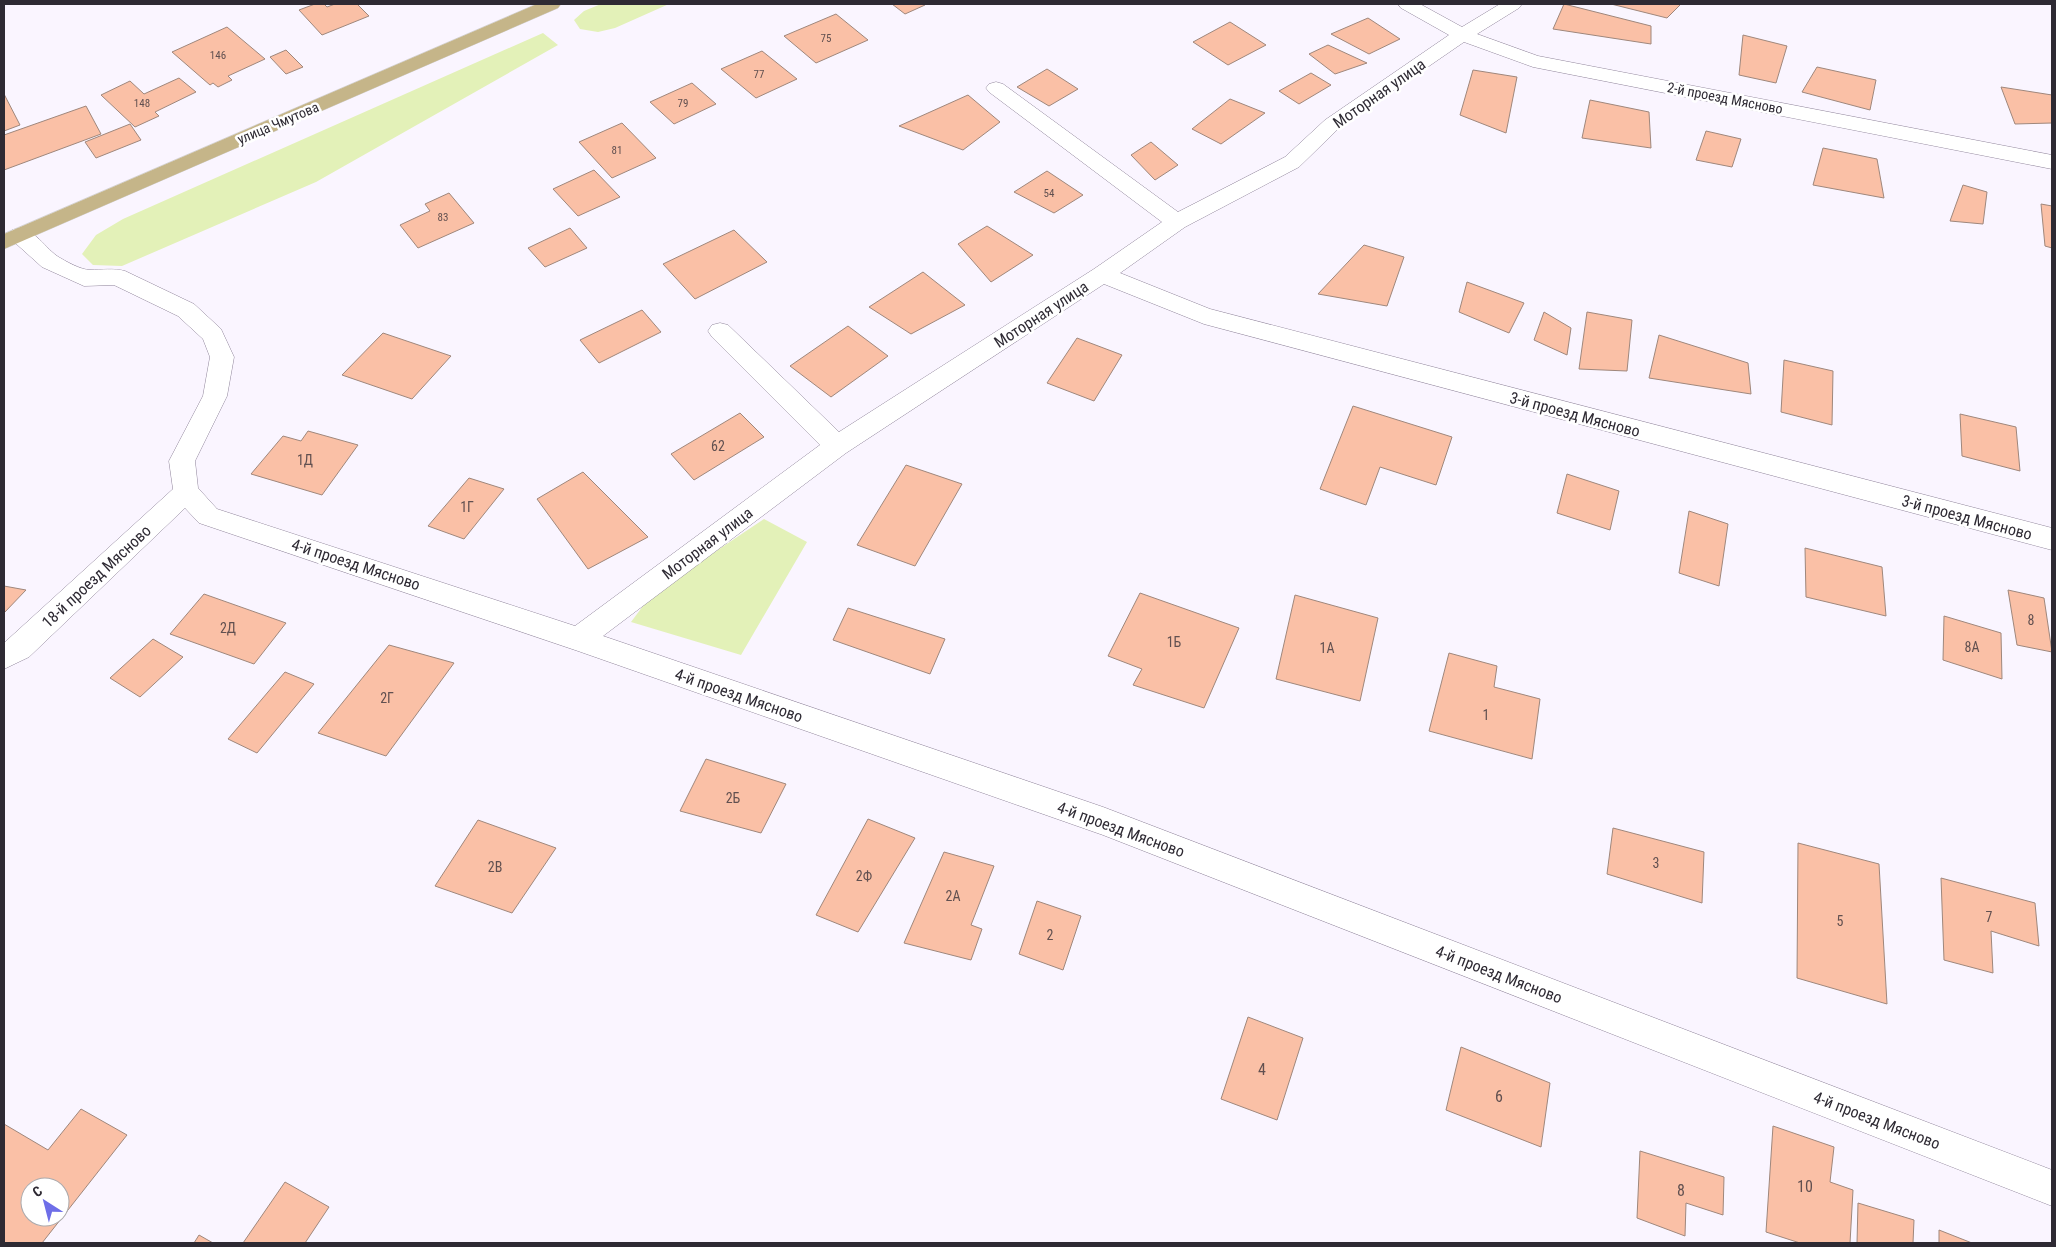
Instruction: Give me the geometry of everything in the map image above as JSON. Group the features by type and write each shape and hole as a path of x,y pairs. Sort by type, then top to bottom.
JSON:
{"main road":[{"name":"улица Чмутова","path":"12,238 552,4"}],"street":[{"name":"2-й проезд Мясново","path":"1407,4 1462,35 1533,61 2052,162"},
{"name":"Моторная улица","path":"578,639 837,446 1102,275 1177,222 1292,162 1332,124 1462,35 1512,4"},
{"path":"996,88 1177,222"},
{"path":"12,238 50,262 84,278 117,277 186,310 213,335 222,357 216,396 182,461 186,492"},
{"name":"3-й проезд Мясново","path":"1102,275 1204,316 2052,539"},
{"path":"720,332 837,446"},
{"name":"4-й проезд Мясново","path":"186,492 208,516 578,639 1103,821 2052,1188"},
{"name":"18-й проезд Мясново","path":"4,657 19,648 186,492"}],"green space":[{"path":"601,4 669,4 615,28 598,32 580,29 574,20 584,11"},
{"path":"543,33 558,45 316,182 122,266 93,265 82,254 96,235 123,219"},
{"path":"764,519 807,542 741,655 631,622 652,594"}],"building":[{"path":"315,4 324,4 327,7 335,4 357,4 369,16 322,35 299,10"},
{"path":"892,4 924,4 925,5 905,14"},
{"path":"1564,4 1651,26 1651,44 1553,29"},
{"path":"1611,4 1681,4 1667,18"},
{"path":"836,14 868,40 816,63 784,36"},
{"path":"1368,18 1400,39 1369,54 1331,34"},
{"path":"1230,22 1266,45 1228,65 1193,42"},
{"path":"227,27 265,59 228,76 232,80 218,87 213,83 210,85 172,52"},
{"path":"1743,35 1787,46 1776,83 1739,75"},
{"path":"1328,45 1367,63 1335,74 1309,54"},
{"path":"286,50 303,67 286,74 270,57"},
{"path":"762,51 797,79 756,98 721,69"},
{"path":"1817,67 1876,80 1870,110 1802,92"},
{"path":"1047,69 1078,89 1049,106 1017,87"},
{"path":"1473,70 1517,77 1506,133 1460,115"},
{"path":"1311,73 1331,85 1299,104 1279,91"},
{"path":"179,78 196,92 155,112 159,116 135,127 101,95 130,81 144,94"},
{"path":"692,83 716,104 674,124 650,102"},
{"path":"2001,87 2052,95 2052,123 2015,124"},
{"path":"4,94 20,125 4,131"},
{"path":"968,95 1000,122 963,150 899,126"},
{"path":"1230,99 1265,113 1221,144 1192,129"},
{"path":"1590,100 1649,112 1651,148 1582,138"},
{"path":"86,106 101,134 4,170 4,135"},
{"path":"622,123 656,158 612,178 579,142"},
{"path":"130,124 141,140 96,158 85,142"},
{"path":"1706,131 1741,139 1732,167 1696,160"},
{"path":"1151,142 1178,165 1155,180 1131,155"},
{"path":"1823,148 1877,159 1884,198 1813,185"},
{"path":"594,170 620,197 578,216 553,189"},
{"path":"1047,171 1083,195 1054,213 1014,192"},
{"path":"1963,185 1987,192 1983,224 1950,221"},
{"path":"449,193 474,223 418,248 400,225 430,211 425,204"},
{"path":"2041,204 2052,206 2052,248 2045,246"},
{"path":"987,226 1033,255 991,282 958,244"},
{"path":"570,228 587,248 545,267 528,248"},
{"path":"734,230 767,262 695,299 663,264"},
{"path":"1364,245 1404,257 1387,306 1318,294"},
{"path":"923,272 965,305 911,334 869,307"},
{"path":"1467,282 1524,303 1509,333 1459,312"},
{"path":"642,310 661,332 599,363 580,340"},
{"path":"1544,312 1571,328 1567,355 1534,340"},
{"path":"1587,312 1632,320 1627,371 1579,369"},
{"path":"848,326 888,356 831,397 790,366"},
{"path":"383,333 451,356 412,399 342,375"},
{"path":"1659,335 1748,363 1751,394 1649,378"},
{"path":"1077,338 1122,355 1094,401 1047,383"},
{"path":"1784,360 1833,371 1832,425 1781,412"},
{"path":"1353,406 1452,437 1436,485 1380,467 1366,505 1320,489"},
{"path":"740,413 764,437 694,480 671,454"},
{"path":"1960,414 2016,427 2020,471 1962,456"},
{"path":"308,431 358,445 322,495 251,474 283,436 301,441"},
{"path":"906,465 962,484 915,566 857,545"},
{"path":"583,472 648,537 588,569 537,499"},
{"path":"1567,474 1619,491 1610,530 1557,513"},
{"path":"469,478 504,489 464,539 428,526"},
{"path":"1689,511 1728,524 1719,586 1679,573"},
{"path":"1805,548 1882,567 1886,616 1806,597"},
{"path":"4,586 26,590 4,613"},
{"path":"2008,590 2044,598 2052,652 2017,645"},
{"path":"1140,593 1239,628 1204,708 1133,685 1142,669 1108,656"},
{"path":"204,594 286,623 254,664 170,634"},
{"path":"1295,595 1378,618 1360,701 1276,679"},
{"path":"848,608 945,639 930,674 833,640"},
{"path":"1944,616 2001,633 2002,679 1943,660"},
{"path":"153,639 183,657 140,697 110,678"},
{"path":"389,645 454,663 386,756 318,733"},
{"path":"1449,653 1497,666 1494,687 1540,699 1532,759 1429,731"},
{"path":"285,672 314,684 257,753 228,739"},
{"path":"706,759 786,784 761,833 680,811"},
{"path":"868,819 915,838 858,932 816,915"},
{"path":"478,820 556,848 512,913 435,886"},
{"path":"1613,828 1704,852 1702,903 1607,874"},
{"path":"1798,843 1879,864 1887,1004 1797,978"},
{"path":"944,852 994,866 971,925 982,929 971,960 904,943"},
{"path":"1941,878 2035,903 2039,946 1991,931 1993,973 1944,960"},
{"path":"1037,901 1081,916 1063,970 1019,954"},
{"path":"1248,1017 1303,1038 1277,1120 1221,1099"},
{"path":"1461,1047 1550,1083 1541,1147 1446,1110"},
{"path":"81,1109 127,1135 70,1207 70,1177 20,1177 20,1227 55,1227 42,1243 4,1243 4,1124 48,1150"},
{"path":"1773,1126 1834,1147 1830,1182 1853,1190 1850,1243 1800,1243 1766,1232"},
{"path":"1640,1151 1724,1177 1723,1215 1686,1203 1685,1236 1637,1218"},
{"path":"285,1182 329,1207 305,1243 243,1243"},
{"path":"1858,1203 1914,1220 1913,1243 1857,1243"},
{"path":"1939,1230 1972,1243 1939,1243"},
{"path":"199,1235 213,1243 194,1243"}]}
